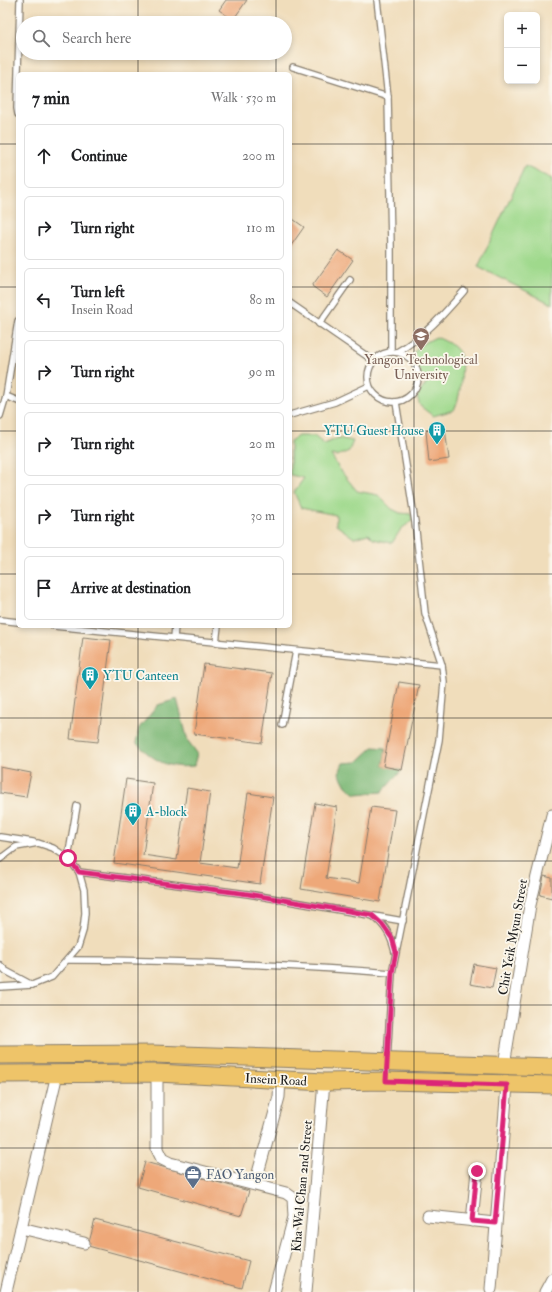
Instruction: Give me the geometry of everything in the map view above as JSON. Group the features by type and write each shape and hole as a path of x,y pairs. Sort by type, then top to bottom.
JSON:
{"main road":[{"name":"Insein Road","path":"0,1055 152,1054 552,1067"},
{"name":"Insein Road","path":"0,1074 157,1073 324,1082 386,1081 552,1086"}],"street":[{"name":"Chit Yeik Myun Street","path":"504,1066 530,904 552,815"},
{"path":"157,1073 157,1149 162,1159 170,1163 286,1193 293,1198 294,1217 274,1292"},
{"path":"6,1292 22,1228 56,1074"},
{"path":"255,1184 279,1097 280,1079"},
{"name":"Kha Wal Chan 2nd Street","path":"306,1292 324,1082"},
{"path":"491,1289 507,1085"},
{"path":"472,1221 477,1171"},
{"path":"428,1216 495,1223"},
{"path":"22,1228 84,1243"},
{"path":"545,1292 552,1279"}],"lane":[{"path":"20,0 20,16"},
{"path":"377,0 388,97 391,246 391,351"},
{"path":"19,60 19,72"},
{"path":"293,67 388,97"},
{"path":"319,324 350,280"},
{"path":"398,352 411,344 437,321 464,291"},
{"path":"292,304 374,361"},
{"path":"0,416 6,396 16,334"},
{"path":"391,351 398,352 404,353 414,362 417,368 419,381 413,393 408,398 396,402 389,402 377,397 369,386 368,373 374,361 384,353 391,351"},
{"path":"292,414 335,402 369,386"},
{"path":"6,396 16,400"},
{"path":"386,1081 392,973 439,740 444,682 442,665 425,613 415,522 396,402"},
{"path":"0,620 16,622"},
{"path":"98,628 216,643 442,665"},
{"path":"174,638 175,628"},
{"path":"216,643 218,628"},
{"path":"282,725 296,651"},
{"path":"68,858 77,806"},
{"path":"0,837 38,842 53,848 68,858 79,872 84,890 85,914 83,931 78,947 69,960 52,977 32,985 0,988"},
{"path":"0,859 16,847 38,842"},
{"path":"79,872 256,896 403,921"},
{"path":"372,915 382,924 392,938 396,952"},
{"path":"69,960 147,960 317,967 392,973"},
{"path":"0,965 6,971 32,985"}],"green space":[{"path":"525,166 552,179 552,304 478,267"},
{"path":"436,337 456,348 461,357 462,371 459,395 454,410 433,416 420,406 417,396 428,381 413,371 410,358 420,345"},
{"path":"298,436 314,436 324,444 338,438 353,441 349,451 337,456 331,455 340,470 357,491 378,495 392,509 400,513 411,514 412,521 401,529 392,543 373,539 368,534 354,538 336,525 336,515 301,508 294,492 304,478 292,475 292,440"},
{"path":"177,699 188,741 197,753 194,766 185,767 169,765 149,755 136,743 139,728 158,705"},
{"path":"373,747 386,748 383,766 402,770 382,792 356,794 346,786 339,773 343,763 357,762"}],"building":[{"path":"226,0 247,0 236,16 227,16 219,10"},
{"path":"292,218 304,227 292,244"},
{"path":"338,250 353,260 327,297 312,286"},
{"name":"YTU Guest House","path":"445,429 449,459 429,462 426,431"},
{"name":"YTU Canteen","path":"83,637 111,640 98,742 70,739"},
{"path":"204,664 272,673 262,743 194,734"},
{"path":"399,682 419,685 402,770 383,766"},
{"path":"0,767 31,773 26,797 0,793"},
{"name":"A-block","path":"126,779 153,783 143,855 177,860 187,788 210,792 200,863 237,868 248,793 273,797 260,884 114,863"},
{"path":"315,803 337,807 326,878 359,883 371,807 395,810 380,902 301,889"},
{"path":"544,876 552,878 552,898 540,895"},
{"path":"474,964 496,968 492,988 470,984"},
{"name":"FAO Yangon","path":"145,1162 249,1191 241,1216 138,1187"},
{"path":"95,1220 249,1261 242,1288 88,1246"}],"place":[{"name":"Yangon Technological University","path":"421,351"},
{"name":"YTU Guest House","path":"437,445"},
{"name":"YTU Canteen","path":"90,690"},
{"name":"A-block","path":"133,826"},
{"name":"FAO Yangon","path":"193,1189"}],"route":[{"path":"68,858 79,872 248,894 372,915 382,924 392,938 396,952 392,973 386,1081 507,1085 495,1223 472,1221 477,1171"}]}
